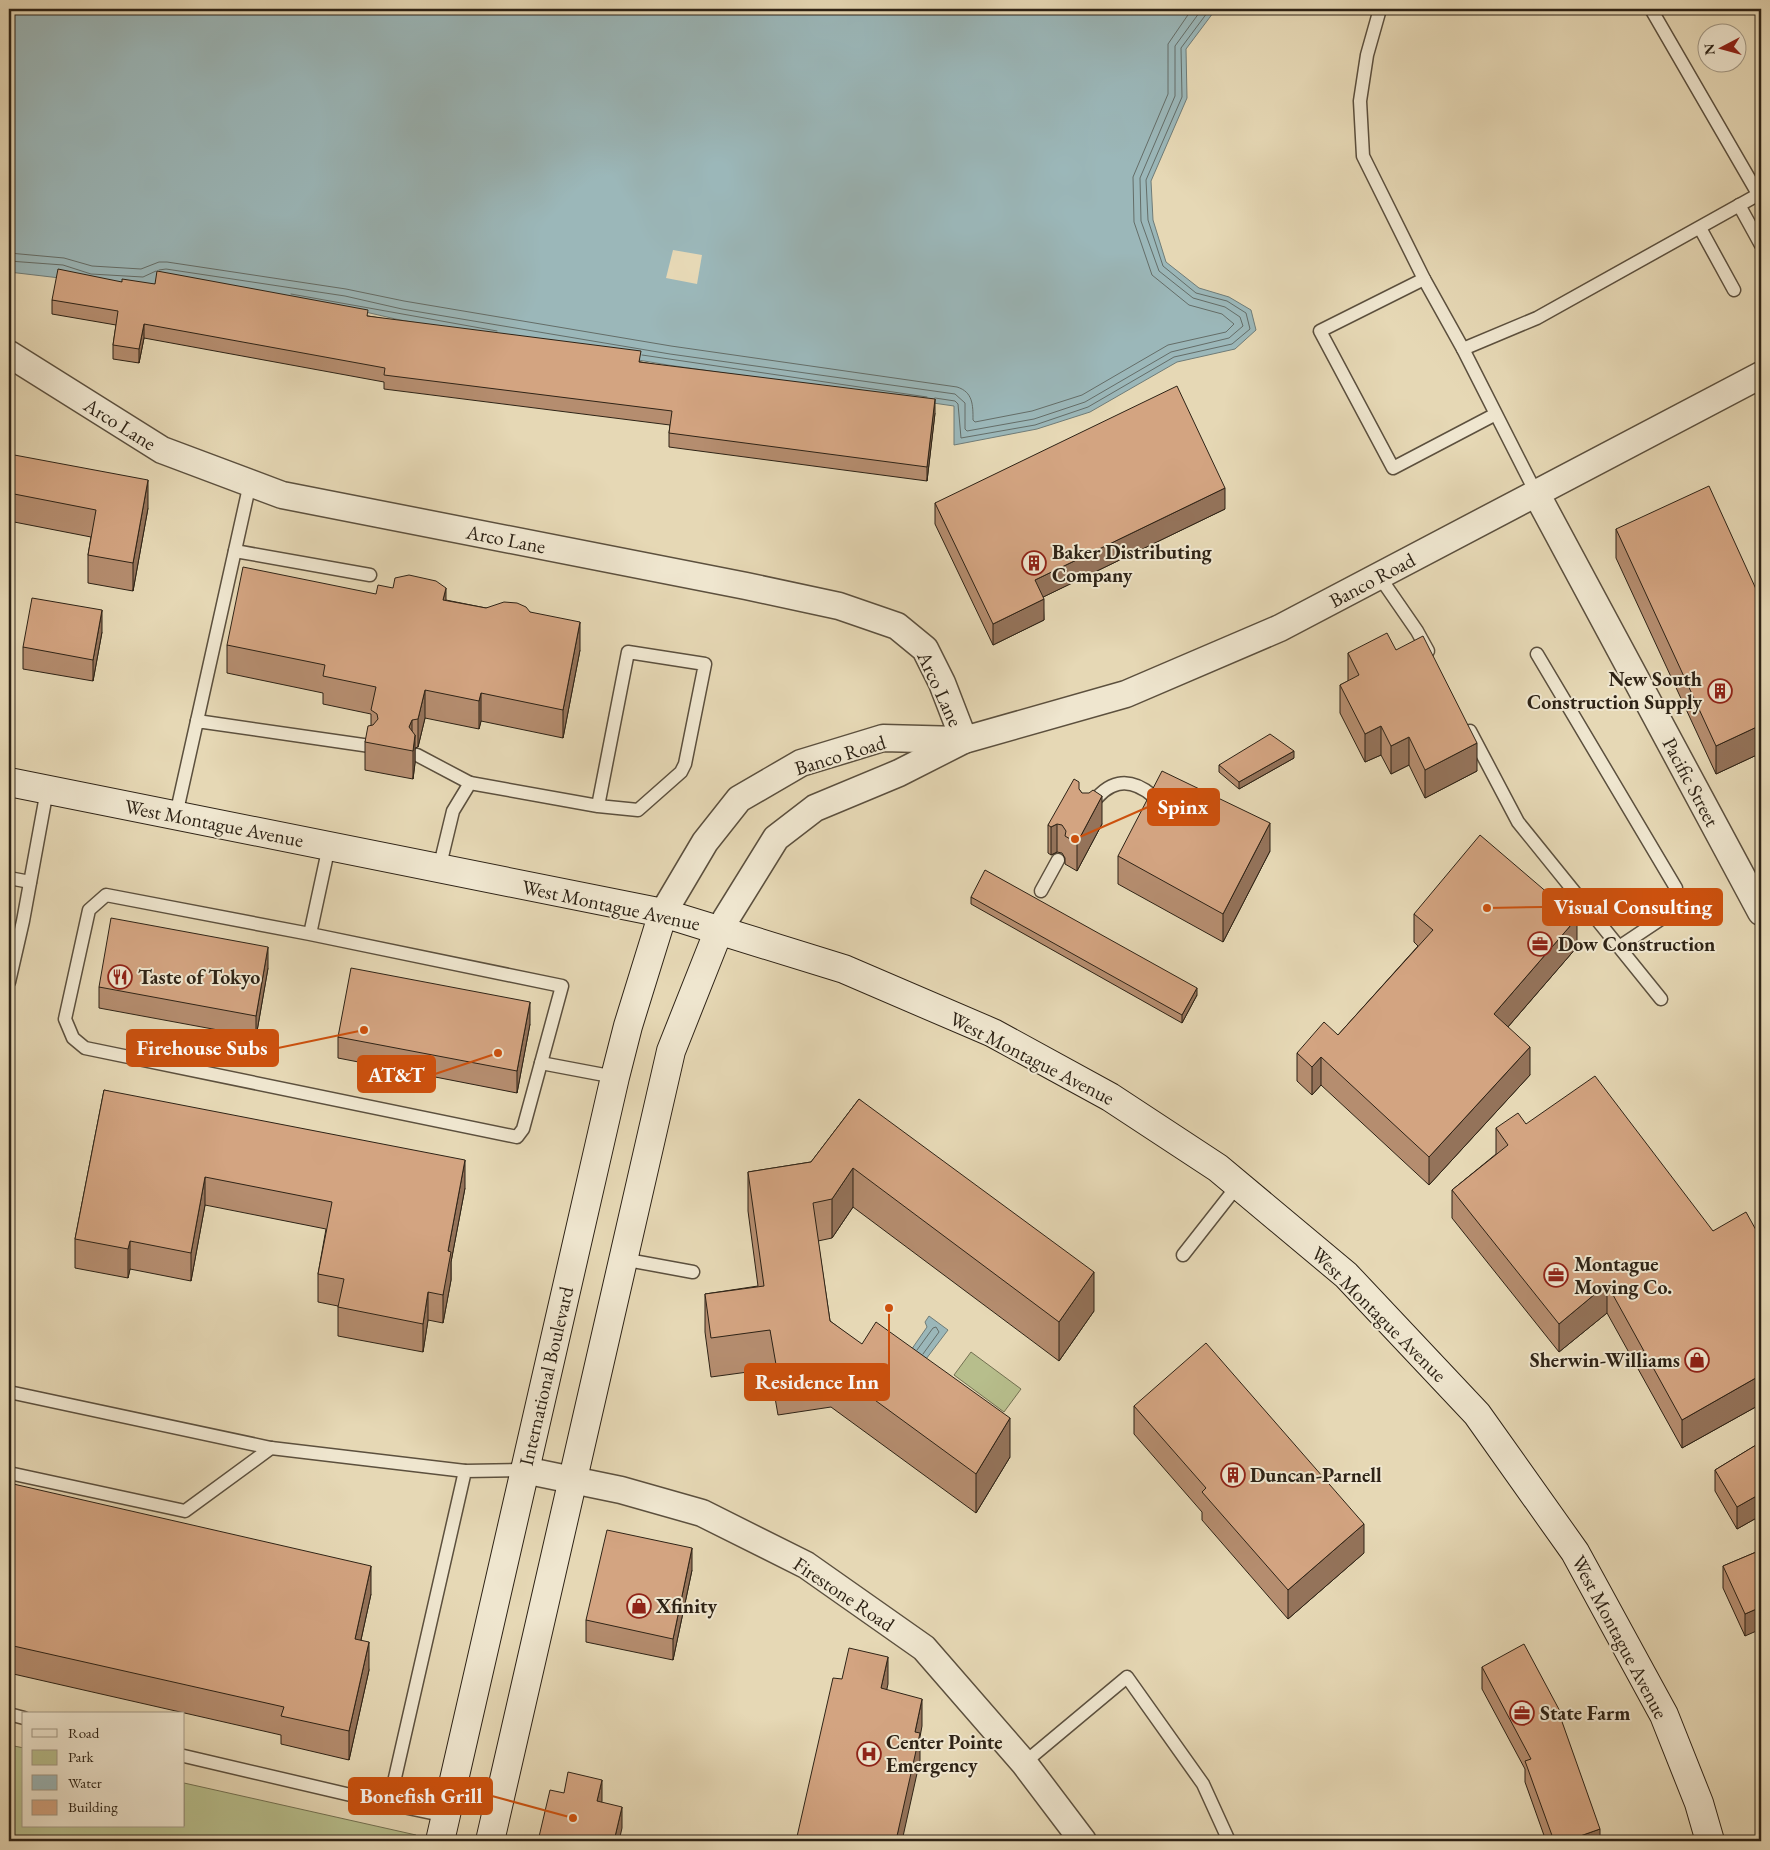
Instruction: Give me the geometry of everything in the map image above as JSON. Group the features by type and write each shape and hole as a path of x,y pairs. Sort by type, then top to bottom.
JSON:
{"main road":[{"name":"West Montague Avenue","path":"9,782 663,913 844,969 993,1034 1110,1097 1218,1168 1346,1275 1477,1414 1575,1552 1659,1706 1699,1803 1710,1841"},
{"name":"International Boulevard","path":"443,1829 615,1077 628,1026 663,913"},
{"path":"490,1841 571,1480 671,1050 719,930"}],"street":[{"name":"Arco Lane","path":"9,354 162,450 282,495 839,606 897,626 925,649 942,683 964,740"},
{"name":"Banco Road","path":"719,930 776,838 815,808 899,772 964,740 1126,694 1280,628 1761,375"},
{"name":"Pacific Street","path":"1536,493 1761,912"},
{"name":"Banco Road","path":"663,913 705,842 739,799 793,768 883,738 964,740"},
{"name":"Firestone Road","path":"524,1470 670,1502 702,1513 806,1565 924,1648 1024,1763 1083,1841"}],"lane":[{"path":"1380,9 1367,55 1360,101 1363,156 1536,493"},
{"path":"1462,349 1537,318 1760,195 1651,9"},
{"path":"1739,205 1761,245"},
{"path":"1700,228 1734,290"},
{"path":"1424,278 1320,331 1393,468 1494,414"},
{"path":"176,815 250,484"},
{"path":"235,551 370,575"},
{"path":"1379,576 1417,631 1435,666"},
{"path":"417,755 470,782 598,806 638,810 681,772 685,764 705,664 628,652 598,806"},
{"path":"1537,654 1676,888 1672,911 1619,947"},
{"path":"1463,718 1518,822 1662,999"},
{"path":"197,720 370,746"},
{"path":"439,869 452,812 470,782"},
{"path":"1086,814 1104,789 1119,783 1132,784 1154,796"},
{"path":"9,982 47,790"},
{"path":"310,934 329,846"},
{"path":"1041,892 1058,860"},
{"path":"9,878 30,882"},
{"path":"106,895 310,934 562,986 523,1128 518,1137 85,1048 73,1038 66,1019 89,910 106,895"},
{"path":"541,1063 615,1077"},
{"path":"1183,1255 1238,1185"},
{"path":"622,1258 694,1272"},
{"path":"9,1392 271,1448 465,1471 524,1470"},
{"path":"9,1473 185,1511 271,1448"},
{"path":"389,1804 465,1471"},
{"path":"1024,1763 1127,1678 1203,1784 1229,1841"},
{"path":"9,1714 22,1717"},
{"path":"185,1756 389,1804 443,1829"}],"green space":[{"path":"971,1352 1021,1389 1004,1412 954,1375"},
{"path":"9,1745 22,1748 22,1828 185,1828 185,1783 416,1835 415,1841 9,1841"}],"water":[{"path":"9,9 1216,9 1186,49 1187,98 1151,181 1153,220 1166,262 1199,288 1229,297 1251,310 1256,330 1235,349 1177,362 1090,412 1037,429 954,445 954,406 668,365 400,320 344,307 164,280 145,288 9,272"},
{"path":"929,1316 948,1330 923,1363 909,1353 927,1327 925,1322"}],"pier":[{"path":"673,250 702,255 697,284 666,278"}],"building":[{"path":"58,269 122,282 122,279 155,284 157,271 368,310 367,316 641,351 639,362 935,399 927,467 669,433 672,411 384,375 385,368 144,324 139,349 113,345 118,311 52,300"},
{"name":"Baker Distributing Company","path":"1177,386 1225,488 1035,580 1044,599 993,624 935,503"},
{"path":"9,454 148,480 133,563 88,555 96,510 9,493"},
{"name":"New South Construction Supply","path":"1709,486 1761,600 1761,725 1716,746 1616,529"},
{"path":"243,567 376,594 378,585 393,588 395,578 409,575 436,581 446,588 443,600 486,608 504,602 517,603 526,607 530,612 580,622 563,710 481,693 479,701 425,690 418,719 412,720 409,727 415,735 413,751 365,742 368,726 373,725 378,719 377,714 371,710 376,687 323,676 325,665 227,645"},
{"path":"32,598 102,610 93,660 23,647"},
{"path":"1387,633 1396,650 1423,636 1477,743 1425,770 1409,737 1391,746 1381,726 1365,734 1340,685 1359,675 1348,653"},
{"path":"1270,734 1294,751 1239,782 1219,765"},
{"path":"1162,771 1270,823 1223,914 1118,856"},
{"path":"1074,779 1079,782 1079,789 1082,793 1089,793 1093,790 1102,796 1077,843 1065,836 1066,831 1062,825 1057,824 1051,827 1048,825"},
{"path":"1480,835 1577,918 1494,1014 1530,1047 1429,1157 1321,1057 1312,1067 1297,1053 1324,1022 1338,1035 1433,930 1414,914"},
{"path":"985,870 1197,988 1182,1015 971,897"},
{"path":"111,918 268,947 256,1016 99,987"},
{"path":"351,968 530,1002 517,1071 338,1037"},
{"path":"1595,1076 1713,1231 1746,1212 1761,1239 1761,1375 1682,1420 1607,1284 1559,1324 1452,1190 1508,1145 1496,1128 1518,1113 1526,1124"},
{"path":"104,1090 465,1160 448,1251 451,1252 443,1295 428,1292 423,1324 338,1307 344,1279 318,1274 332,1202 205,1177 191,1253 130,1241 128,1249 75,1239"},
{"path":"859,1099 1094,1272 1059,1322 853,1168 832,1199 813,1203 830,1321 862,1344 876,1322 1010,1418 976,1474 831,1368 778,1376 770,1330 711,1338 705,1294 764,1286 748,1172 811,1162"},
{"name":"Duncan-Parnell","path":"1206,1343 1364,1524 1288,1590 1202,1492 1206,1488 1134,1406"},
{"path":"1761,1442 1761,1497 1760,1494 1737,1507 1715,1470"},
{"path":"9,1483 371,1566 355,1639 369,1642 349,1731 281,1716 284,1707 9,1645"},
{"name":"Xfinity","path":"607,1530 692,1548 673,1639 586,1620"},
{"path":"1761,1550 1761,1607 1745,1614 1723,1566"},
{"path":"1524,1644 1562,1715 1560,1716 1600,1829 1566,1841 1554,1841 1525,1761 1531,1759 1482,1667"},
{"name":"Center Pointe Emergency","path":"849,1648 888,1657 881,1688 922,1699 915,1732 920,1733 897,1836 915,1841 796,1841 833,1678 842,1679"},
{"path":"568,1772 602,1780 597,1801 622,1807 614,1841 538,1841 550,1790 564,1793"}],"place":[{"name":"Baker Distributing Company","path":"1034,563"},
{"name":"New South Construction Supply","path":"1720,691"},
{"name":"Spinx","path":"1075,839"},
{"name":"Visual Consulting","path":"1487,908"},
{"name":"Dow Construction","path":"1540,944"},
{"name":"Taste of Tokyo","path":"120,977"},
{"name":"Firehouse Subs","path":"364,1030"},
{"name":"AT&T","path":"498,1053"},
{"name":"Montague Moving Co.","path":"1556,1275"},
{"name":"Residence Inn","path":"889,1308"},
{"name":"Sherwin-Williams","path":"1697,1360"},
{"name":"Duncan-Parnell","path":"1233,1475"},
{"name":"Xfinity","path":"639,1606"},
{"name":"State Farm","path":"1522,1713"},
{"name":"Center Pointe Emergency","path":"869,1754"},
{"name":"Bonefish Grill","path":"573,1818"}]}
